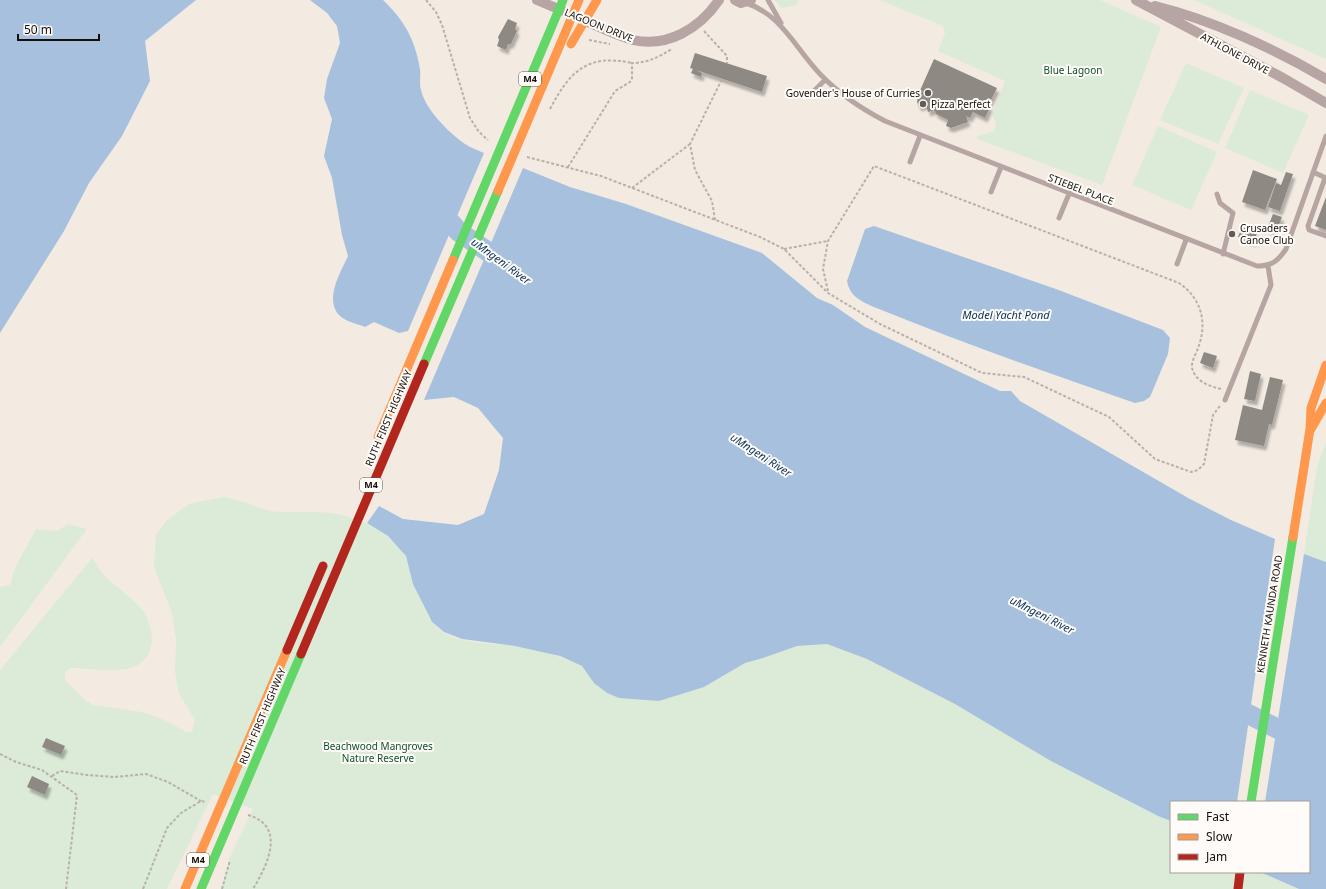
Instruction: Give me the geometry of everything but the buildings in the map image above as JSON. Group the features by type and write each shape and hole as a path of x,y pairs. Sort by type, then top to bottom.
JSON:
{"main road":[{"path":"545,12 549,0"},
{"name":"RUTH FIRST HIGHWAY","path":"373,447 563,0"},
{"name":"RUTH FIRST HIGHWAY","path":"201,889 579,0"},
{"path":"522,134 574,38 596,1"},
{"path":"515,115 539,32"},
{"name":"KENNETH KAUNDA ROAD","path":"1251,801 1310,429 1311,408 1326,365"},
{"name":"KENNETH KAUNDA ROAD","path":"1310,429 1326,403"},
{"name":"RUTH FIRST HIGHWAY","path":"185,889 327,556"},
{"path":"181,889 206,841"},
{"path":"209,889 221,841"},
{"path":"1238,889 1240,873"}],"street":[{"name":"LAGOON DRIVE","path":"537,0 622,36 653,42 674,37 700,24 719,0"},
{"path":"735,0 748,1"},
{"name":"ATHLONE DRIVE","path":"1140,2 1180,12 1218,27 1302,65 1326,79"},
{"name":"ATHLONE DRIVE","path":"1140,2 1283,78 1326,104"}],"lane":[{"name":"STIEBEL PLACE","path":"768,0 783,28"},
{"name":"STIEBEL PLACE","path":"748,1 763,9 783,28 825,80 840,94 885,121 1186,240 1257,266 1268,266"},
{"path":"812,93 825,80"},
{"path":"910,162 920,136"},
{"path":"1225,400 1270,285 1268,266 1274,263 1286,248 1326,136"},
{"path":"991,192 1001,167"},
{"path":"1313,172 1326,178 1308,226 1310,230 1326,236"},
{"path":"1059,218 1069,194"},
{"path":"1217,194 1220,203 1233,212 1223,254"},
{"path":"1177,264 1186,240"}],"path":[{"path":"426,0 436,12 442,25 470,118 479,132 495,143"},
{"path":"697,34 703,30 727,56 727,63"},
{"path":"549,111 563,85 582,68 598,62 617,60 640,63 656,59 678,45"},
{"path":"568,167 581,149 615,91 630,82 632,78 632,63"},
{"path":"632,188 690,144 722,79"},
{"path":"690,144 695,170 712,201 715,220"},
{"path":"524,155 600,176 760,237 784,249 828,293 880,324 982,373 1024,377 1109,417 1155,459 1181,469 1191,472 1198,470 1204,464 1213,415 1225,400"},
{"path":"828,293 824,269 828,241 874,166 922,183 1179,283 1195,297 1202,312 1203,323 1200,343 1193,363 1193,371 1207,385 1228,391"},
{"path":"784,249 828,241"},
{"path":"0,754 16,762 42,770 77,795 66,889"},
{"path":"52,776 60,771 94,776 146,774 168,782 201,801"},
{"path":"222,889 232,855"}],"green space":[{"path":"774,0 798,0 797,5 782,8"},
{"name":"Blue Lagoon","path":"880,0 1100,0 1161,27 1102,185 977,139 978,136 994,131 996,124 992,114 1005,81 938,51 945,33 943,26"},
{"path":"1194,0 1326,0 1326,59"},
{"path":"1186,63 1244,88 1218,144 1160,120"},
{"path":"1250,90 1309,115 1283,173 1225,148"},
{"path":"1158,126 1217,152 1191,210 1132,185"},
{"path":"1326,442 1326,562 1304,554 1317,467"},
{"name":"Beachwood Mangroves Nature Reserve","path":"222,497 234,499 271,511 327,513 353,518 366,523 389,537 406,557 425,609 432,622 440,630 459,639 470,642 515,646 571,661 659,701 704,687 745,663 797,646 827,644 867,659 955,704 1139,807 1170,821 1170,873 1262,873 1299,889 221,889 230,857 253,809 213,794 167,889 0,889 0,670 92,558 104,575 134,601 143,611 150,628 152,642 147,657 139,664 118,670 71,668 65,672 65,680 85,700 93,705 142,712 160,718 187,732 192,732 195,720 179,694 175,672 176,639 172,613 154,567 156,535 166,521 189,504"},
{"path":"68,524 87,529 0,647 0,587 10,585 15,568 36,529 57,531"}],"water":[{"path":"0,0 196,0 145,41 150,81 122,136 89,183 64,231 0,333"},
{"path":"310,0 383,0 403,23 412,39 420,69 421,90 423,97 432,113 452,134 467,145 484,153 408,331 399,333 374,322 365,327 344,319 339,315 335,308 333,293 335,285 348,256 342,235 332,178 324,156 332,119 324,98 327,79 340,43 337,26 327,13"},
{"path":"523,168 570,187 626,204 762,253 817,298 833,305 865,327 1000,391 1011,391 1020,401 1190,499 1231,520 1275,539 1237,801 1170,801 1170,821 1158,816 1051,761 955,704 867,659 827,644 797,646 745,663 704,687 659,701 619,698 607,693 594,683 582,666 560,656 515,646 462,639 444,632 432,622 413,584 406,556 388,536 367,523 379,506 403,519 458,525 484,514 499,470 503,438 478,408 454,397 424,400"},
{"name":"Model Yacht Pond","path":"874,226 1056,289 1163,330 1170,338 1168,354 1150,397 1144,401 1135,403 971,345 874,307 857,298 853,295 847,281 865,229"},
{"path":"1304,554 1326,562 1326,889 1299,889 1262,873 1310,873 1310,801 1265,801"}],"waterway":[{"name":"uMngeni River","path":"436,206 459,232 509,266"},
{"name":"uMngeni River","path":"1226,703 1326,753"}],"traffic: fast":[{"path":"453,260 563,0"},
{"path":"424,364 498,191"},
{"path":"1251,801 1293,537"},
{"path":"201,889 301,654"}],"traffic: slow":[{"path":"498,191 579,0"},
{"path":"571,44 597,0"},
{"path":"378,437 453,260"},
{"path":"1293,537 1310,429 1311,408 1326,365"},
{"path":"1311,429 1326,403"},
{"path":"185,889 287,650"}],"traffic: jam":[{"path":"301,654 424,364"},
{"path":"287,650 323,566"},
{"path":"1238,889 1240,873"}],"place":[{"name":"Govender's House of Curries","path":"928,93"},
{"name":"Pizza Perfect","path":"923,104"},
{"name":"Crusaders Canoe Club","path":"1232,234"}]}
